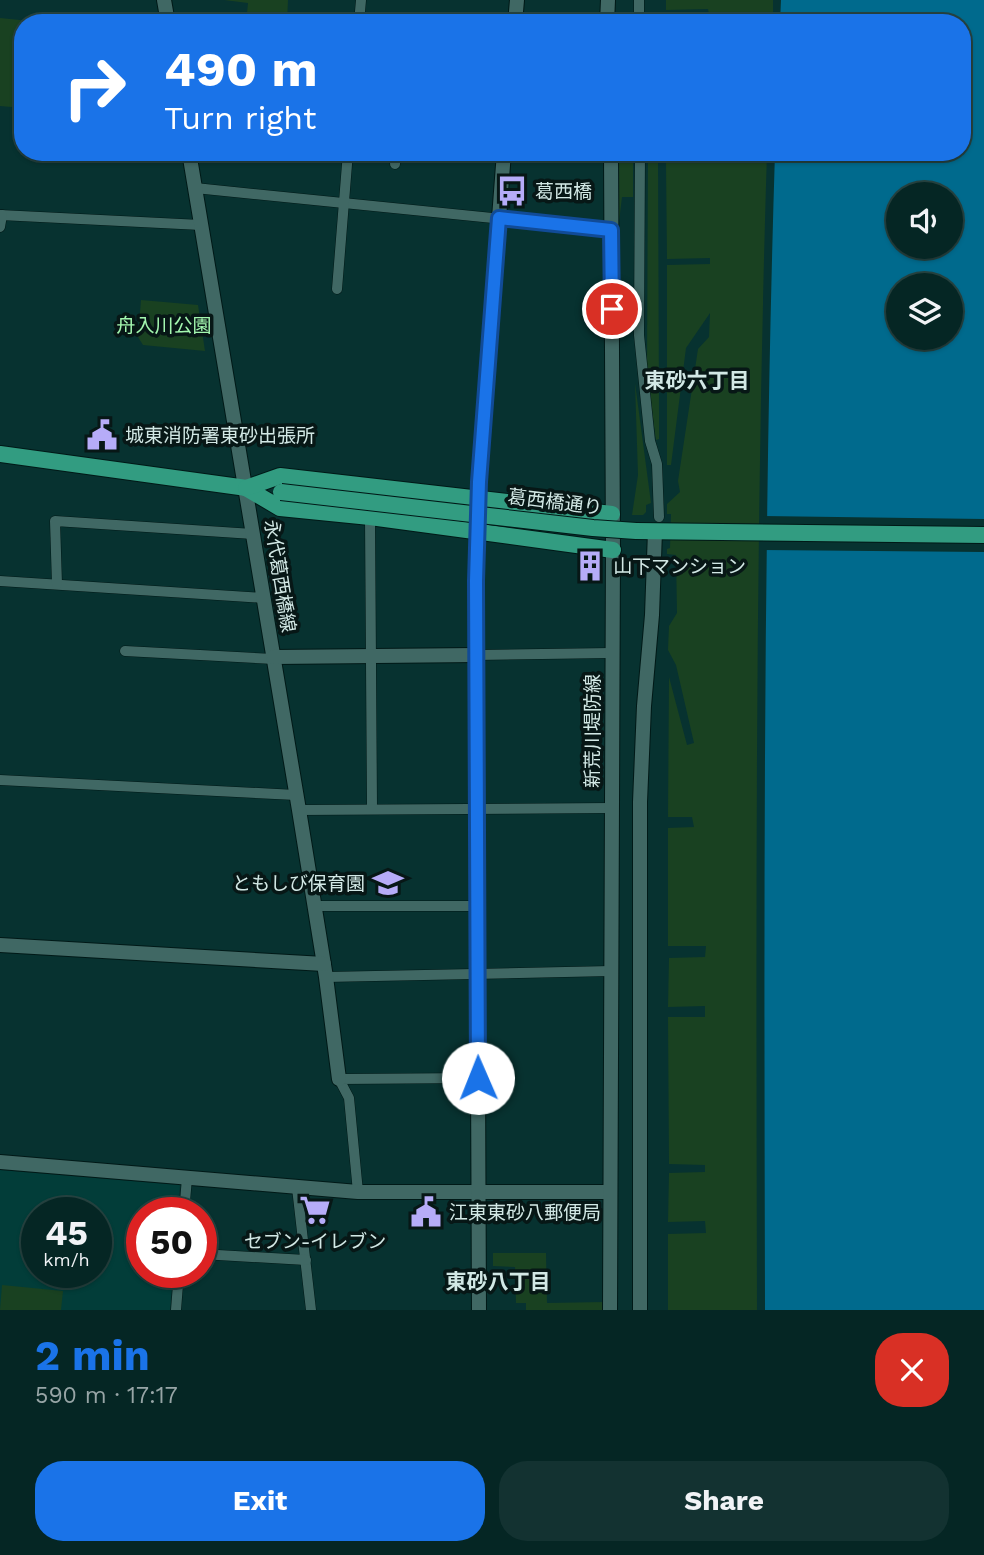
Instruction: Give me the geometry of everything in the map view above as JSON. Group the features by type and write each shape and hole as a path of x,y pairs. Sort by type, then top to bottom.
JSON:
{"main road":[{"name":"永代葛西橋線","path":"190,161 274,658 475,655"},
{"path":"480,1310 475,655 478,497 504,161"},
{"name":"新荒川堤防線","path":"610,1310 613,550 611,161"},
{"name":"葛西橋通り","path":"0,454 246,488 601,529 636,531 662,526 984,535"},
{"path":"246,488 281,476 612,514"},
{"path":"246,488 280,508 370,517 613,550"},
{"path":"640,1310 640,788 644,706 662,526"},
{"path":"274,658 325,971 339,1079"},
{"path":"0,945 325,971"},
{"path":"0,1162 358,1192 610,1192"}],"street":[{"path":"337,289 347,161"},
{"path":"640,161 639,335 650,441 657,464 662,526"},
{"path":"195,188 611,230"},
{"path":"0,227 1,215 201,225"},
{"path":"370,517 372,808"},
{"path":"57,584 55,521 254,534"},
{"path":"0,581 264,598"},
{"path":"125,651 274,658"},
{"path":"475,655 611,653"},
{"path":"0,780 296,795"},
{"path":"299,810 612,808"},
{"path":"314,906 477,906"},
{"path":"325,971 477,974 611,971"},
{"path":"358,1192 349,1098 339,1079 478,1078"},
{"path":"185,1197 187,1178"},
{"path":"297,1188 311,1310"},
{"path":"217,1255 306,1260"},
{"path":"176,1310 178,1288"}],"shaded area":[{"path":"0,1170 180,1185 179,1197 126,1197 126,1288 172,1288 170,1310 0,1310"}],"green space":[{"path":"224,0 288,0 287,14 247,14 248,3"},
{"path":"666,0 773,0 773,14 709,14 708,9 666,10"},
{"path":"0,18 14,19 14,107 0,106"},
{"path":"619,161 633,161 633,197 622,197 618,230"},
{"path":"648,161 658,161 659,439 656,440 647,375"},
{"path":"767,161 758,586 757,1310 668,1310 668,1234 706,1233 705,1221 668,1222 669,1173 705,1172 705,1165 669,1164 668,1017 705,1017 705,1006 668,1007 669,958 705,957 706,946 668,946 668,828 694,827 692,817 668,817 669,677 687,745 694,743 676,665 668,650 669,626 677,613 676,555 667,554 667,549 670,548 671,514 667,514 667,504 680,492 678,481 698,349 709,337 710,313 686,348 671,465 667,465 667,265 710,264 710,258 667,259 666,163"},
{"name":"舟入川公園","path":"141,300 198,305 205,351 143,345 138,337"},
{"path":"635,383 651,503 646,505 643,515 632,515 638,475"},
{"path":"493,1253 546,1253 547,1303 605,1302 605,1310 526,1310 526,1303 516,1303 515,1267 493,1266"},
{"path":"2,1285 63,1291 61,1310 0,1310"}],"water":[{"path":"781,0 984,0 984,1310 765,1310 766,586 775,161 971,161 971,14 780,14"}],"pier":[{"path":"763,516 984,519 984,552 763,550"}],"place":[{"name":"葛西橋","path":"512,191"},
{"name":"城東消防署東砂出張所","path":"102,435"},
{"name":"山下マンション","path":"590,566"},
{"name":"ともしび保育園","path":"388,883"},
{"name":"セブン-イレブン","path":"315,1210"},
{"name":"江東東砂八郵便局","path":"426,1212"}],"district":[{"name":"東砂六丁目","path":"697,380"},
{"name":"東砂八丁目","path":"498,1281"}],"route":[{"path":"478,1078 476,581 479,482 499,218 611,230 612,309"}]}
